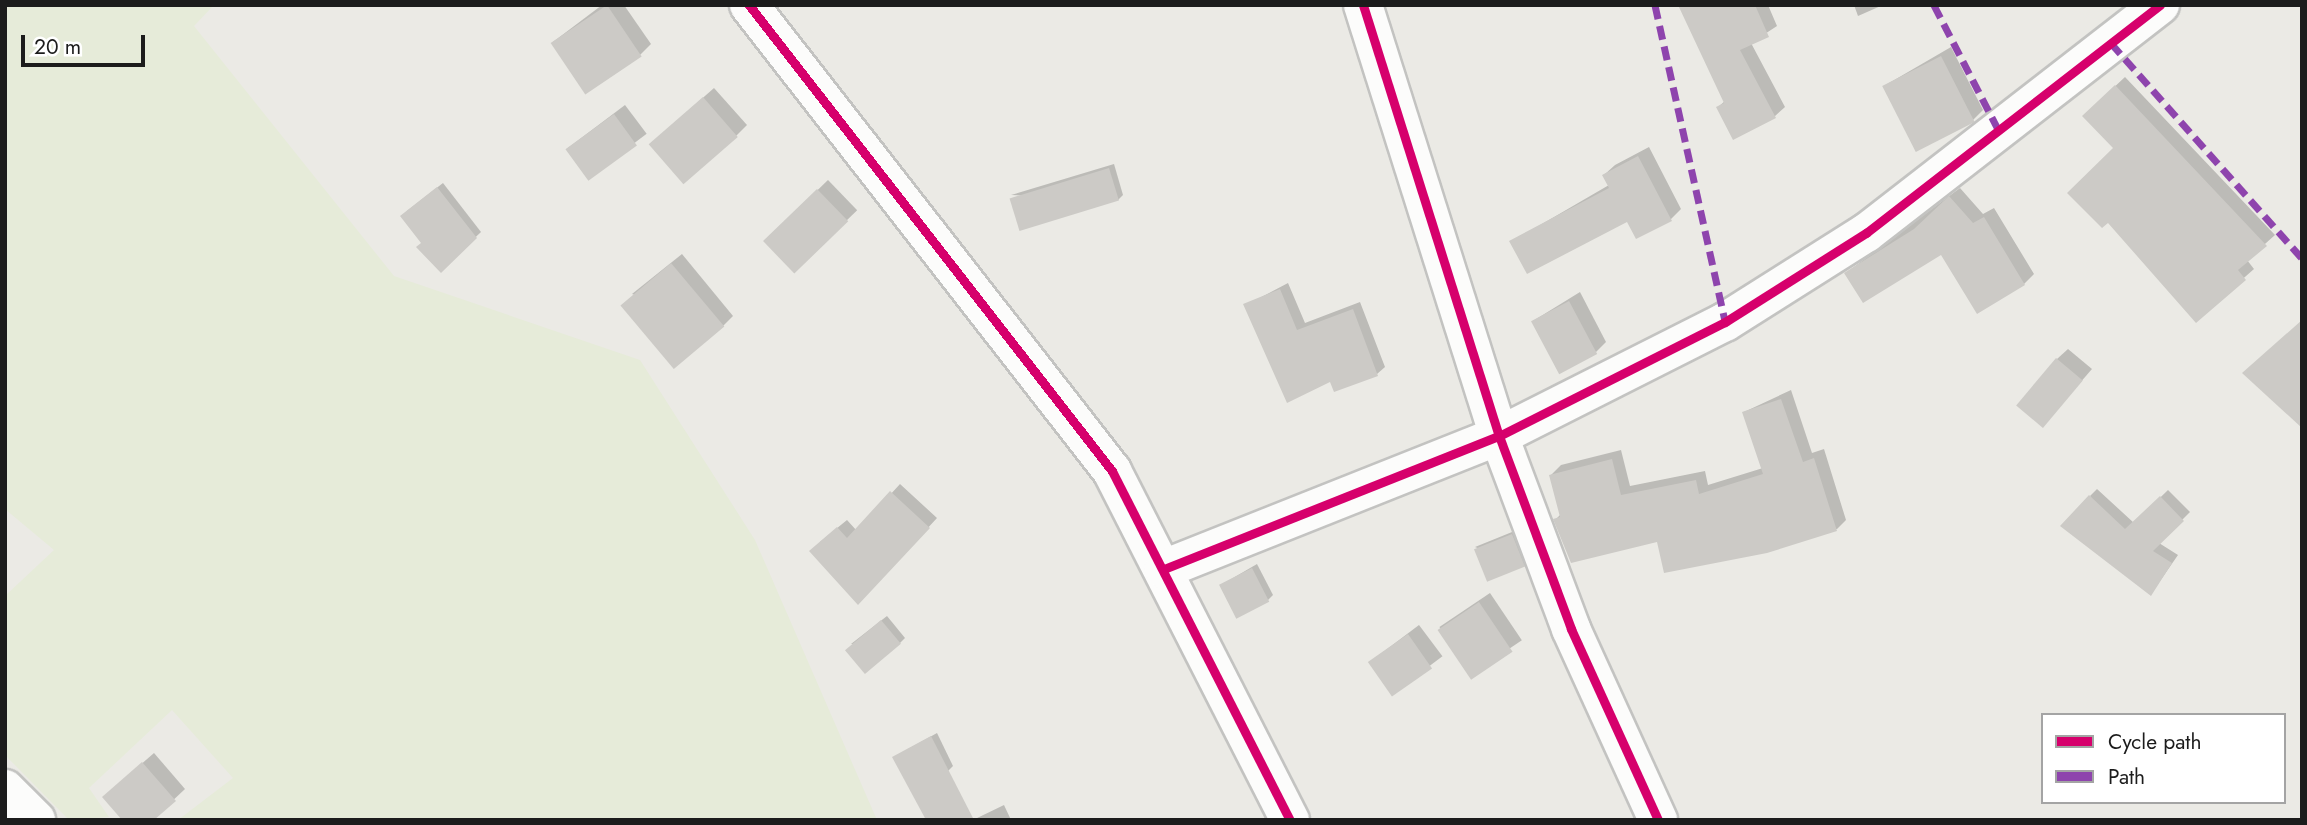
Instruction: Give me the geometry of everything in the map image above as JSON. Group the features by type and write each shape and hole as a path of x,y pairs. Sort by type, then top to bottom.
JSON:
{"street":[{"path":"749,5 1112,471 1290,820"},
{"path":"1363,5 1499,436 1571,628 1658,820"},
{"path":"1164,569 1499,436 1725,322 1866,233 2160,5"},
{"path":"5,789 36,820"}],"green space":[{"path":"5,5 214,5 194,26 394,276 640,360 755,540 877,820 178,820 233,778 172,710 89,788 109,817 69,820 5,755 5,596 54,550 5,509"}],"building":[{"path":"607,5 642,56 585,94 551,43"},
{"path":"1678,5 1755,5 1769,37 1740,50 1776,118 1733,140 1716,107 1724,103"},
{"path":"1941,56 1975,122 1916,152 1882,86"},
{"path":"2115,85 2267,246 2238,270 2246,280 2196,323 2108,223 2102,228 2067,193 2113,148 2082,116"},
{"path":"703,97 738,137 683,184 649,144"},
{"path":"614,114 637,146 588,181 565,149"},
{"path":"1638,156 1672,221 1636,239 1627,222 1527,274 1509,241 1609,188 1602,175"},
{"path":"1109,168 1119,201 1019,231 1010,198"},
{"path":"437,187 477,238 441,273 416,247 421,243 400,216"},
{"path":"817,189 848,221 794,273 763,241"},
{"path":"1949,196 1973,223 1984,217 2025,285 1977,314 1941,255 1863,303 1844,273 1914,229"},
{"path":"671,263 724,327 674,369 620,305"},
{"path":"1280,289 1297,330 1353,309 1378,376 1334,392 1330,382 1287,403 1243,304"},
{"path":"1569,301 1597,354 1559,374 1531,321"},
{"path":"2302,320 2302,428 2242,373"},
{"path":"2056,358 2083,380 2043,428 2016,405"},
{"path":"1781,399 1803,462 1814,458 1837,531 1767,553 1664,573 1657,542 1571,563 1553,519 1560,517 1549,475 1612,459 1621,495 1696,480 1699,494 1763,474 1742,412"},
{"path":"890,491 930,528 858,605 809,551 837,527 847,538"},
{"path":"2089,495 2125,529 2160,496 2184,521 2153,551 2172,563 2151,596 2060,526"},
{"path":"1512,534 1525,566 1487,582 1474,549"},
{"path":"1252,568 1269,602 1236,619 1219,585"},
{"path":"1479,602 1513,652 1471,680 1438,630"},
{"path":"881,620 901,644 865,674 845,650"},
{"path":"1408,634 1432,668 1392,697 1368,662"},
{"path":"931,736 974,820 926,820 892,757"},
{"path":"142,762 176,801 154,820 122,820 102,797"}],"marked path":[{"path":"1655,5 1725,322"},
{"path":"1934,5 1999,131"},
{"path":"2111,43 2302,258"}],"cycle path":[{"path":"749,5 1112,471 1290,820"},
{"path":"1363,5 1499,436 1571,629 1658,820"},
{"path":"1164,569 1499,436 1725,322 1866,233 2160,5"}]}
